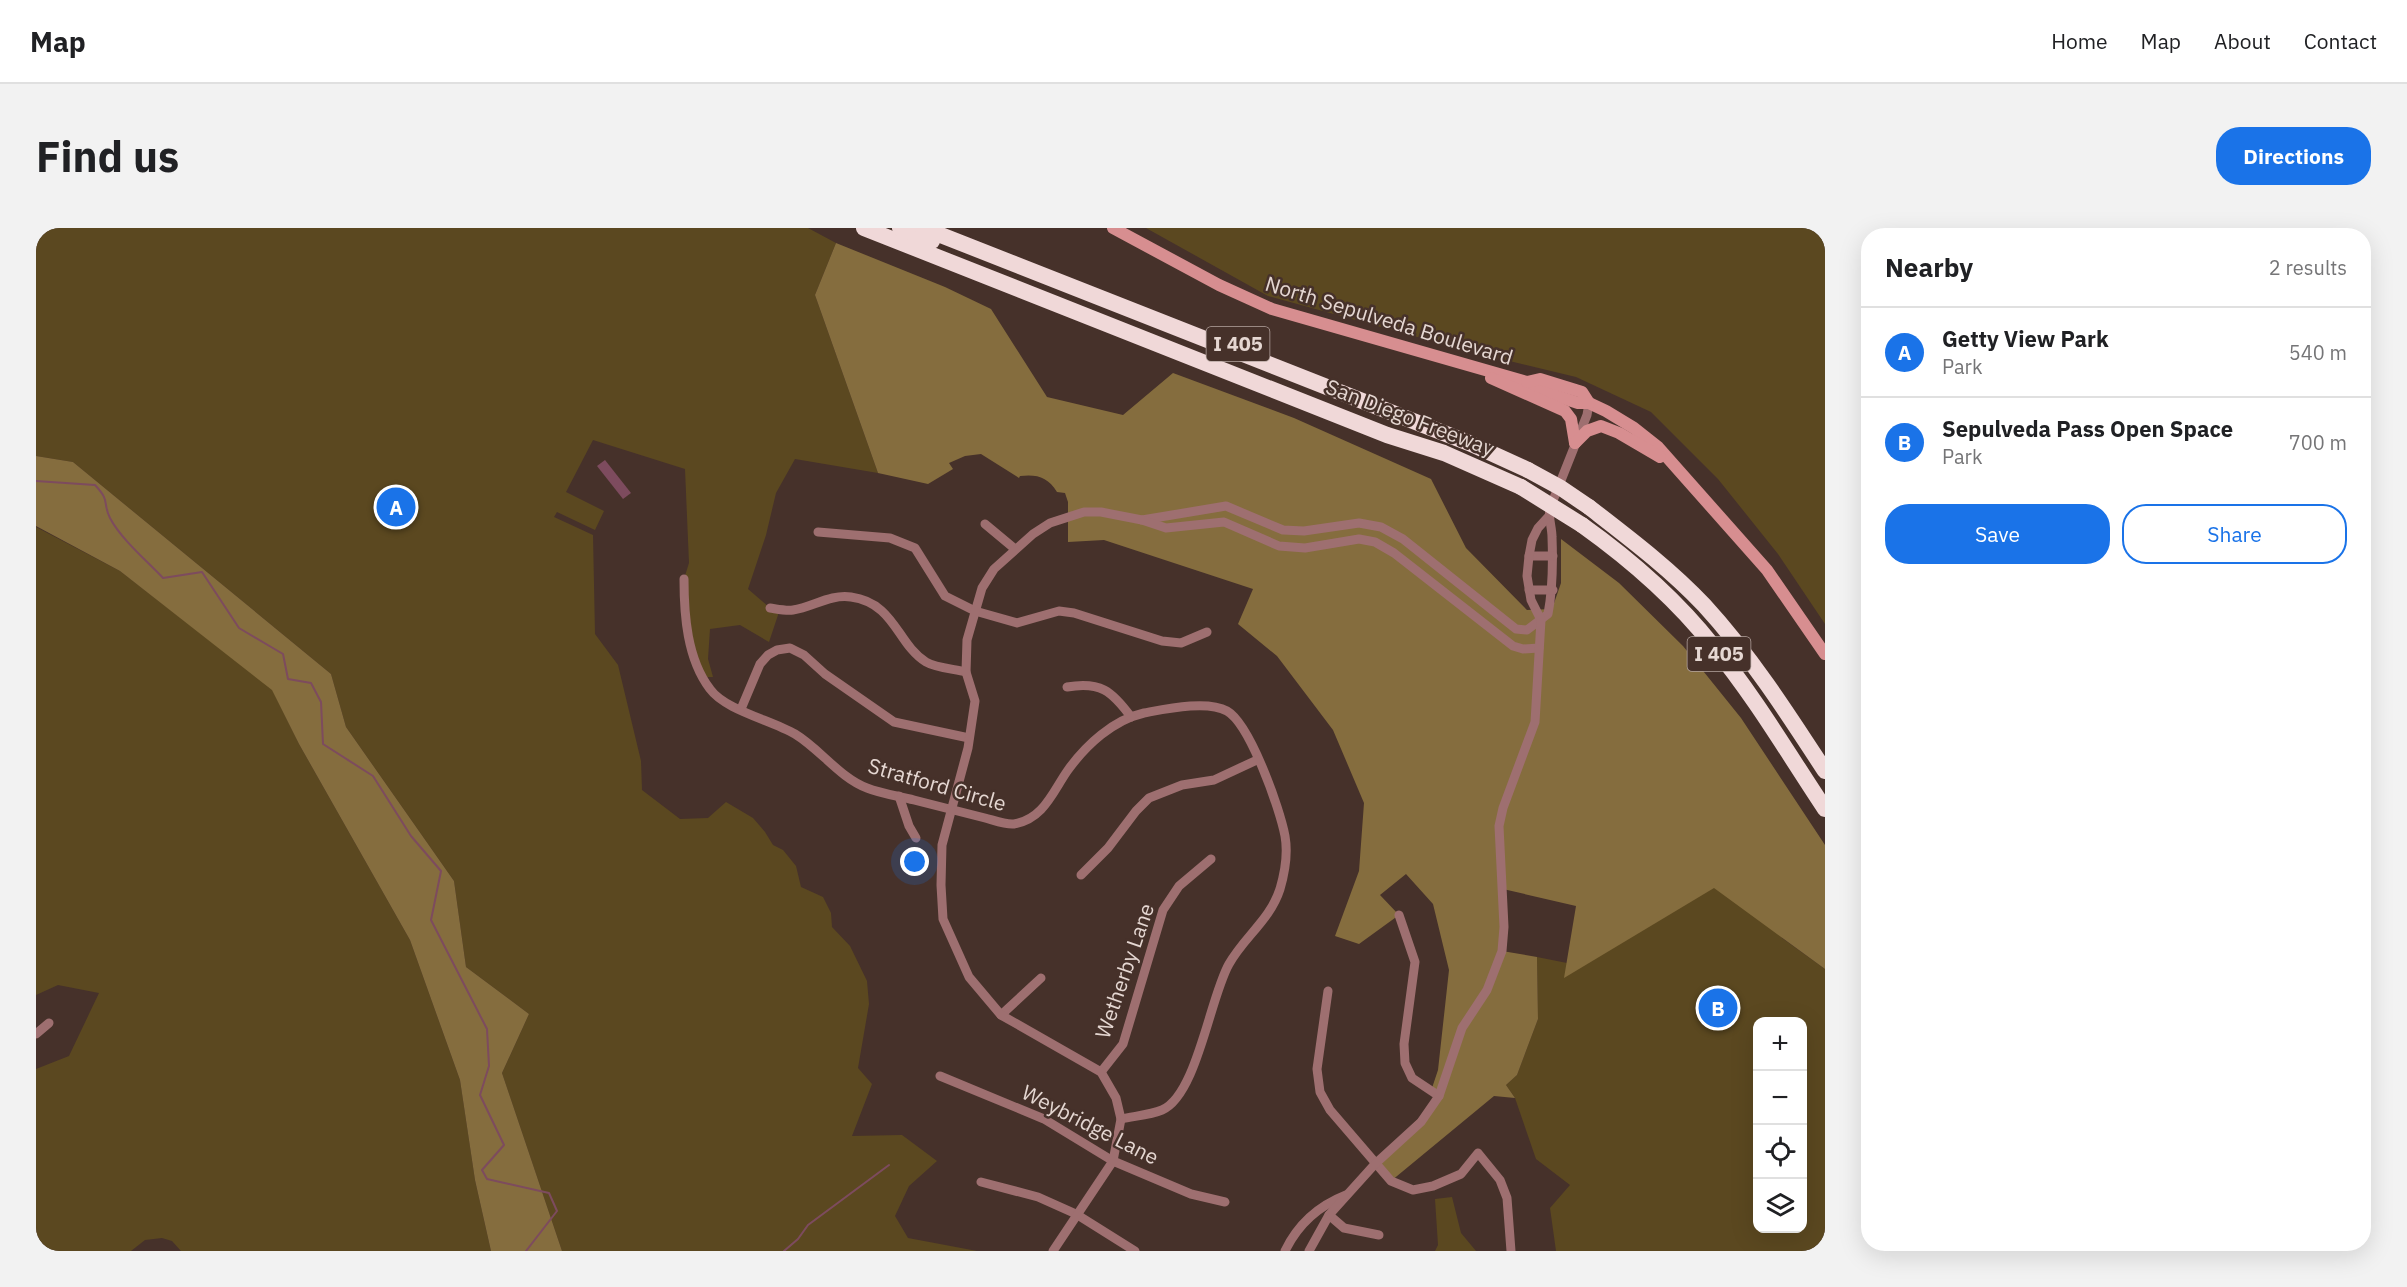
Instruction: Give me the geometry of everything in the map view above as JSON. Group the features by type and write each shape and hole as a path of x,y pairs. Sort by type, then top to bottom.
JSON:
{"highway":[{"name":"San Diego Freeway","path":"864,228 1387,435 1444,453 1521,487 1582,525 1647,575 1700,630 1735,674 1825,809"},
{"path":"900,228 1379,418 1387,435"},
{"path":"923,228 1529,466"},
{"name":"San Diego Freeway","path":"945,228 1464,432 1529,466 1591,503 1656,548 1713,602 1762,662 1825,755"},
{"path":"1591,503 1704,605 1754,666 1825,771"}],"main road":[{"name":"North Sepulveda Boulevard","path":"1113,228 1219,285 1272,309 1527,382 1539,390 1578,403 1589,403 1646,436 1682,471"},
{"path":"1468,366 1516,391 1543,399 1565,411 1571,419 1575,443"},
{"path":"1575,443 1587,431 1597,426 1609,428 1682,471 1767,570 1825,654"}],"street":[{"path":"1309,1251 1329,1215 1375,1164 1421,1122 1439,1096 1462,1028 1487,990 1502,951 1504,927 1499,826 1503,808 1535,722 1541,620 1531,600 1529,590 1527,576 1529,556 1538,528 1549,516 1589,403"},
{"path":"1142,520 1226,506 1283,530 1304,531 1359,523 1381,527 1403,539 1516,629 1527,630 1548,614 1553,590 1552,528 1549,516"},
{"path":"1053,1251 1113,1161 1121,1119 1116,1098 1101,1072 1001,1015 969,977 943,919 940,885 942,845 968,748 975,701 966,672 967,640 982,588 994,569 1015,549 1050,523 1084,512 1101,512 1142,520 1166,528 1224,522 1279,546 1305,548 1359,539 1375,542 1394,553 1513,646 1523,649 1539,648"},
{"path":"985,524 1015,549"},
{"path":"818,532 890,538 915,548 945,596 975,611 1017,623 1059,611 1074,613 1162,641 1181,643 1207,632"},
{"path":"1529,556 1553,556"},
{"name":"Stratford Circle","path":"684,579 684,607 694,658 712,693 793,733 865,788 1013,824 1036,814 1050,802 1073,764 1098,736 1131,717 1206,705 1225,710 1239,721 1275,800 1285,838 1286,862 1279,891 1266,919 1238,949 1227,968 1190,1075 1179,1095 1164,1109 1121,1119"},
{"path":"1529,590 1553,590"},
{"path":"770,608 792,610 830,598 851,597 870,603 887,614 917,654 927,663 966,672"},
{"path":"741,709 760,664 768,655 777,650 790,648 894,722 969,738"},
{"path":"1067,687 1083,684 1105,690 1117,697 1131,717"},
{"path":"1081,875 1108,848 1136,810 1149,798 1182,785 1214,780 1257,760"},
{"path":"899,796 916,838"},
{"name":"Wetherby Lane","path":"1101,1072 1123,1044 1163,910 1179,886 1211,859"},
{"path":"1399,915 1415,962 1404,1044 1405,1063 1412,1078 1439,1096"},
{"path":"1001,1015 1041,978"},
{"path":"1328,991 1317,1069 1320,1092 1330,1110 1391,1181 1413,1190 1434,1186 1461,1174 1478,1154 1500,1180 1507,1198 1511,1251"},
{"path":"36,1034 49,1023"},
{"name":"Weybridge Lane","path":"940,1076 1044,1119 1113,1161 1191,1194 1225,1202"},
{"path":"981,1182 1038,1197 1076,1214 1136,1251"},
{"path":"1285,1251 1306,1220 1326,1204 1348,1194"},
{"path":"1329,1215 1344,1228 1378,1235"}],"shaded area":[{"path":"36,228 808,228 836,243 815,295 878,473 795,459 776,493 766,535 748,589 770,608 780,609 769,642 740,625 710,629 708,659 713,677 702,677 694,658 684,579 689,563 685,469 593,440 566,492 604,511 595,530 557,512 554,517 593,535 595,634 618,665 641,761 642,790 680,819 708,818 726,802 753,818 773,845 783,850 796,866 801,887 823,897 831,913 832,927 850,946 867,981 869,1004 858,1068 872,1084 852,1136 902,1135 937,1161 909,1186 895,1216 908,1238 977,1251 562,1251 502,1073 529,1014 466,967 454,881 346,727 331,674 73,462 36,456"},
{"path":"1146,228 1816,228 1825,244 1825,624 1778,554 1718,479 1651,412 1576,377 1472,352 1268,296"},
{"path":"836,243 945,287 991,309 1047,397 1123,415 1173,373 1294,418 1431,479 1466,548 1527,610 1552,609 1561,583 1561,539 1619,583 1683,646 1741,718 1825,845 1825,969 1714,888 1564,978 1576,906 1503,889 1502,951 1537,957 1538,1019 1517,1075 1506,1085 1515,1098 1494,1096 1391,1181 1375,1164 1439,1097 1431,1091 1438,1070 1449,970 1433,904 1406,874 1380,895 1399,915 1359,944 1335,936 1359,871 1364,803 1333,730 1277,656 1238,624 1253,589 1104,540 1068,542 1068,502 1065,493 1057,492 1050,483 1037,476 1026,475 1019,478 981,454 965,456 949,463 953,469 928,484 878,473 815,295"},
{"path":"36,456 73,462 331,674 346,727 454,881 466,967 529,1014 502,1073 562,1251 491,1251 475,1180 460,1080 410,940 299,744 272,690 120,571 36,526"},
{"path":"605,460 631,493 623,499 597,466"},
{"path":"36,527 120,571 272,689 299,744 410,940 460,1080 475,1180 491,1251 181,1251 172,1241 162,1238 145,1240 131,1251 36,1251 36,1069 69,1056 99,993 58,985 36,995"},
{"path":"1745,783 1782,938 1825,969 1825,1251 1556,1251 1550,1208 1570,1185 1536,1159 1515,1098 1506,1085 1517,1075 1538,1019 1537,957 1567,963 1565,977"},
{"path":"1452,1197 1461,1233 1476,1251 1435,1251 1438,1245 1435,1199"}],"waterway":[{"path":"36,481 95,485 105,499 108,513 115,526 163,578 202,572 239,628 283,654 288,679 311,683 321,702 323,744 373,776 411,836 441,871 431,920 487,1029 489,1066 480,1095 504,1145 482,1170 487,1179 549,1193 557,1211 526,1251"},
{"path":"784,1251 798,1239 808,1225 889,1165"}],"place":[{"name":"Getty View Park","path":"396,507"},
{"name":"Sepulveda Pass Open Space","path":"1718,1008"}]}
